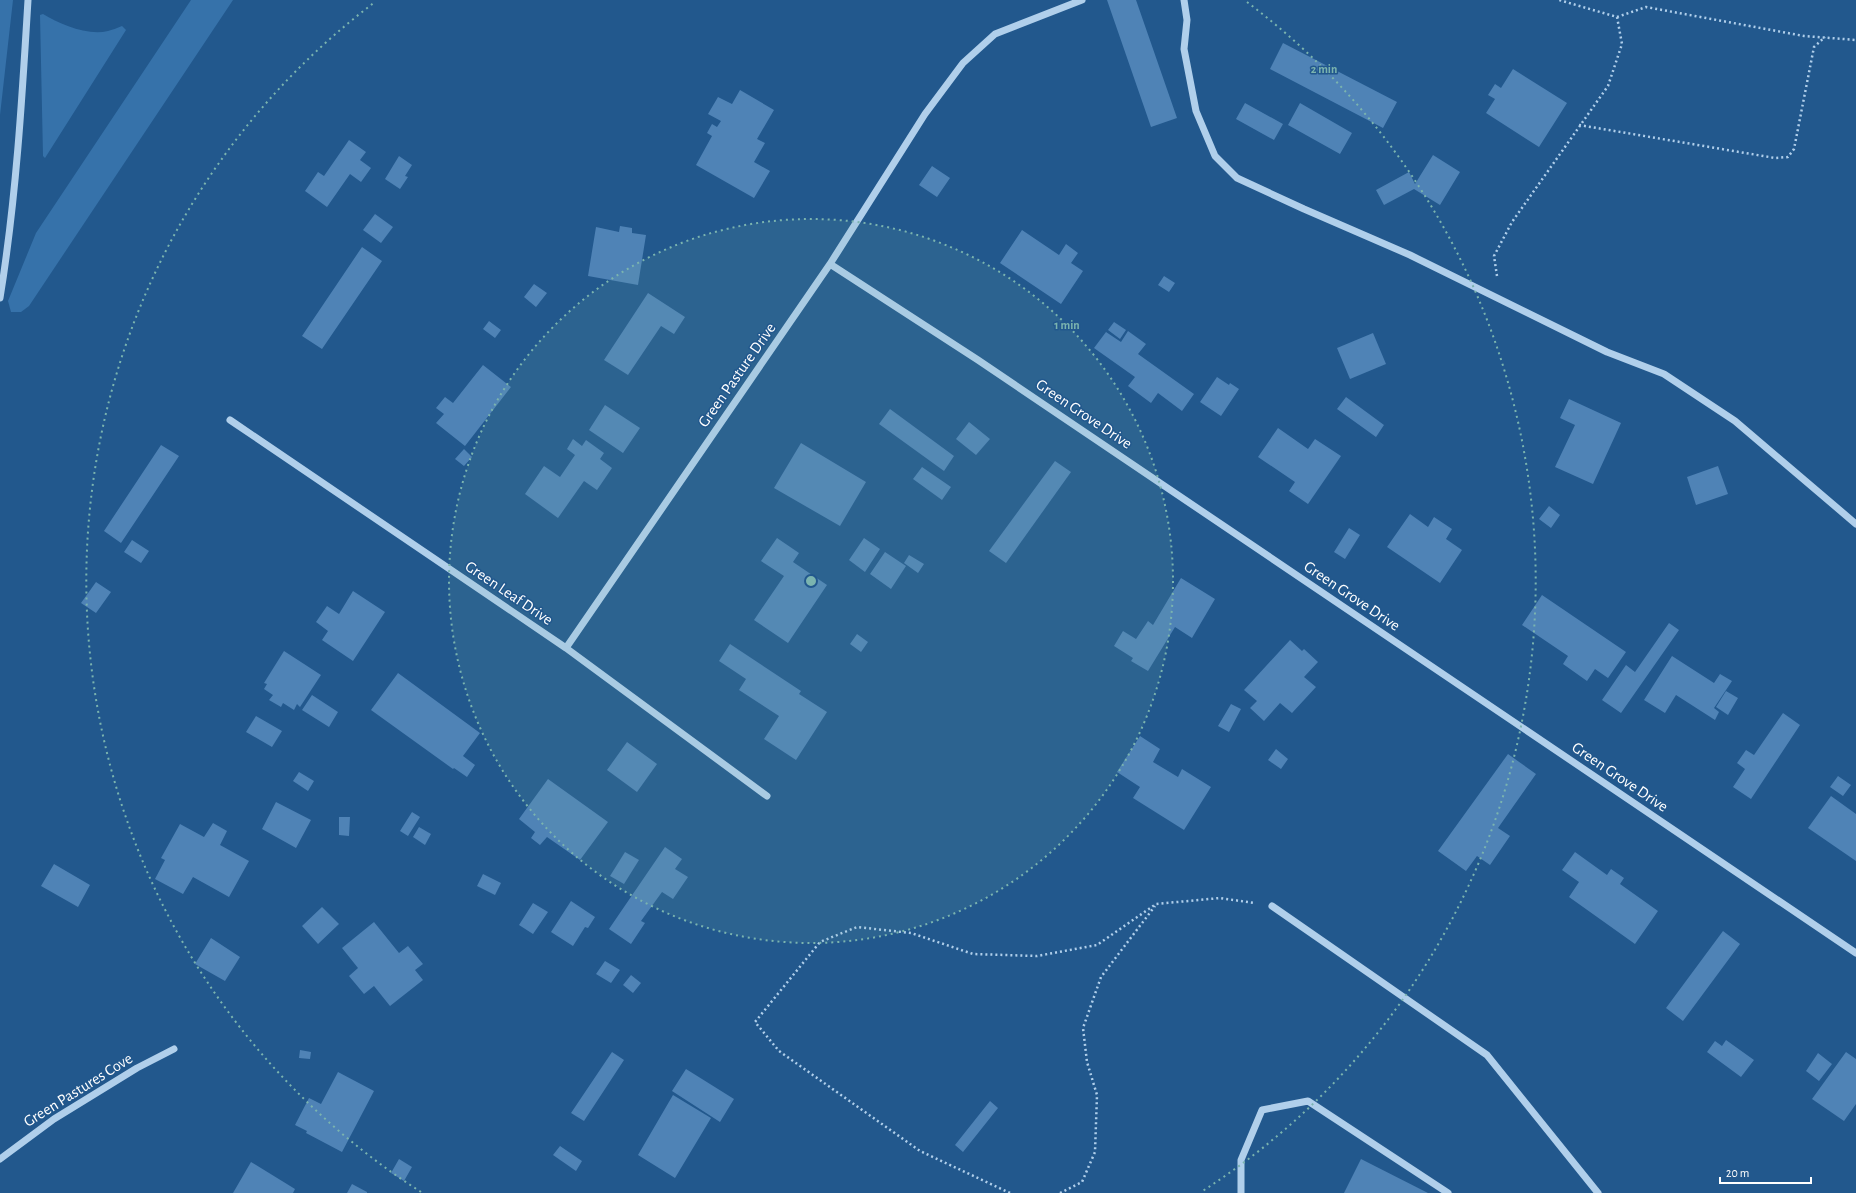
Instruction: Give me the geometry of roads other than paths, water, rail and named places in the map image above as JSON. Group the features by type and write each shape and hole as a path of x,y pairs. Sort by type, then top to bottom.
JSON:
{"street":[{"path":"0,298 9,245 17,160 28,0"},
{"name":"Green Pasture Drive","path":"566,648 830,264 925,114 963,63 995,34 1082,0"},
{"path":"1184,0 1187,20 1184,49 1196,111 1215,156 1237,178 1410,255 1607,352 1664,374 1735,421 1856,524"},
{"name":"Green Grove Drive","path":"830,264 978,360 1856,953"},
{"name":"Green Leaf Drive","path":"230,420 566,648 767,796"},
{"path":"1272,906 1486,1054 1598,1193"},
{"name":"Green Pastures Cove","path":"0,1159 54,1119 137,1068 174,1049"},
{"path":"1241,1193 1241,1160 1262,1110 1308,1101 1448,1193"}]}
